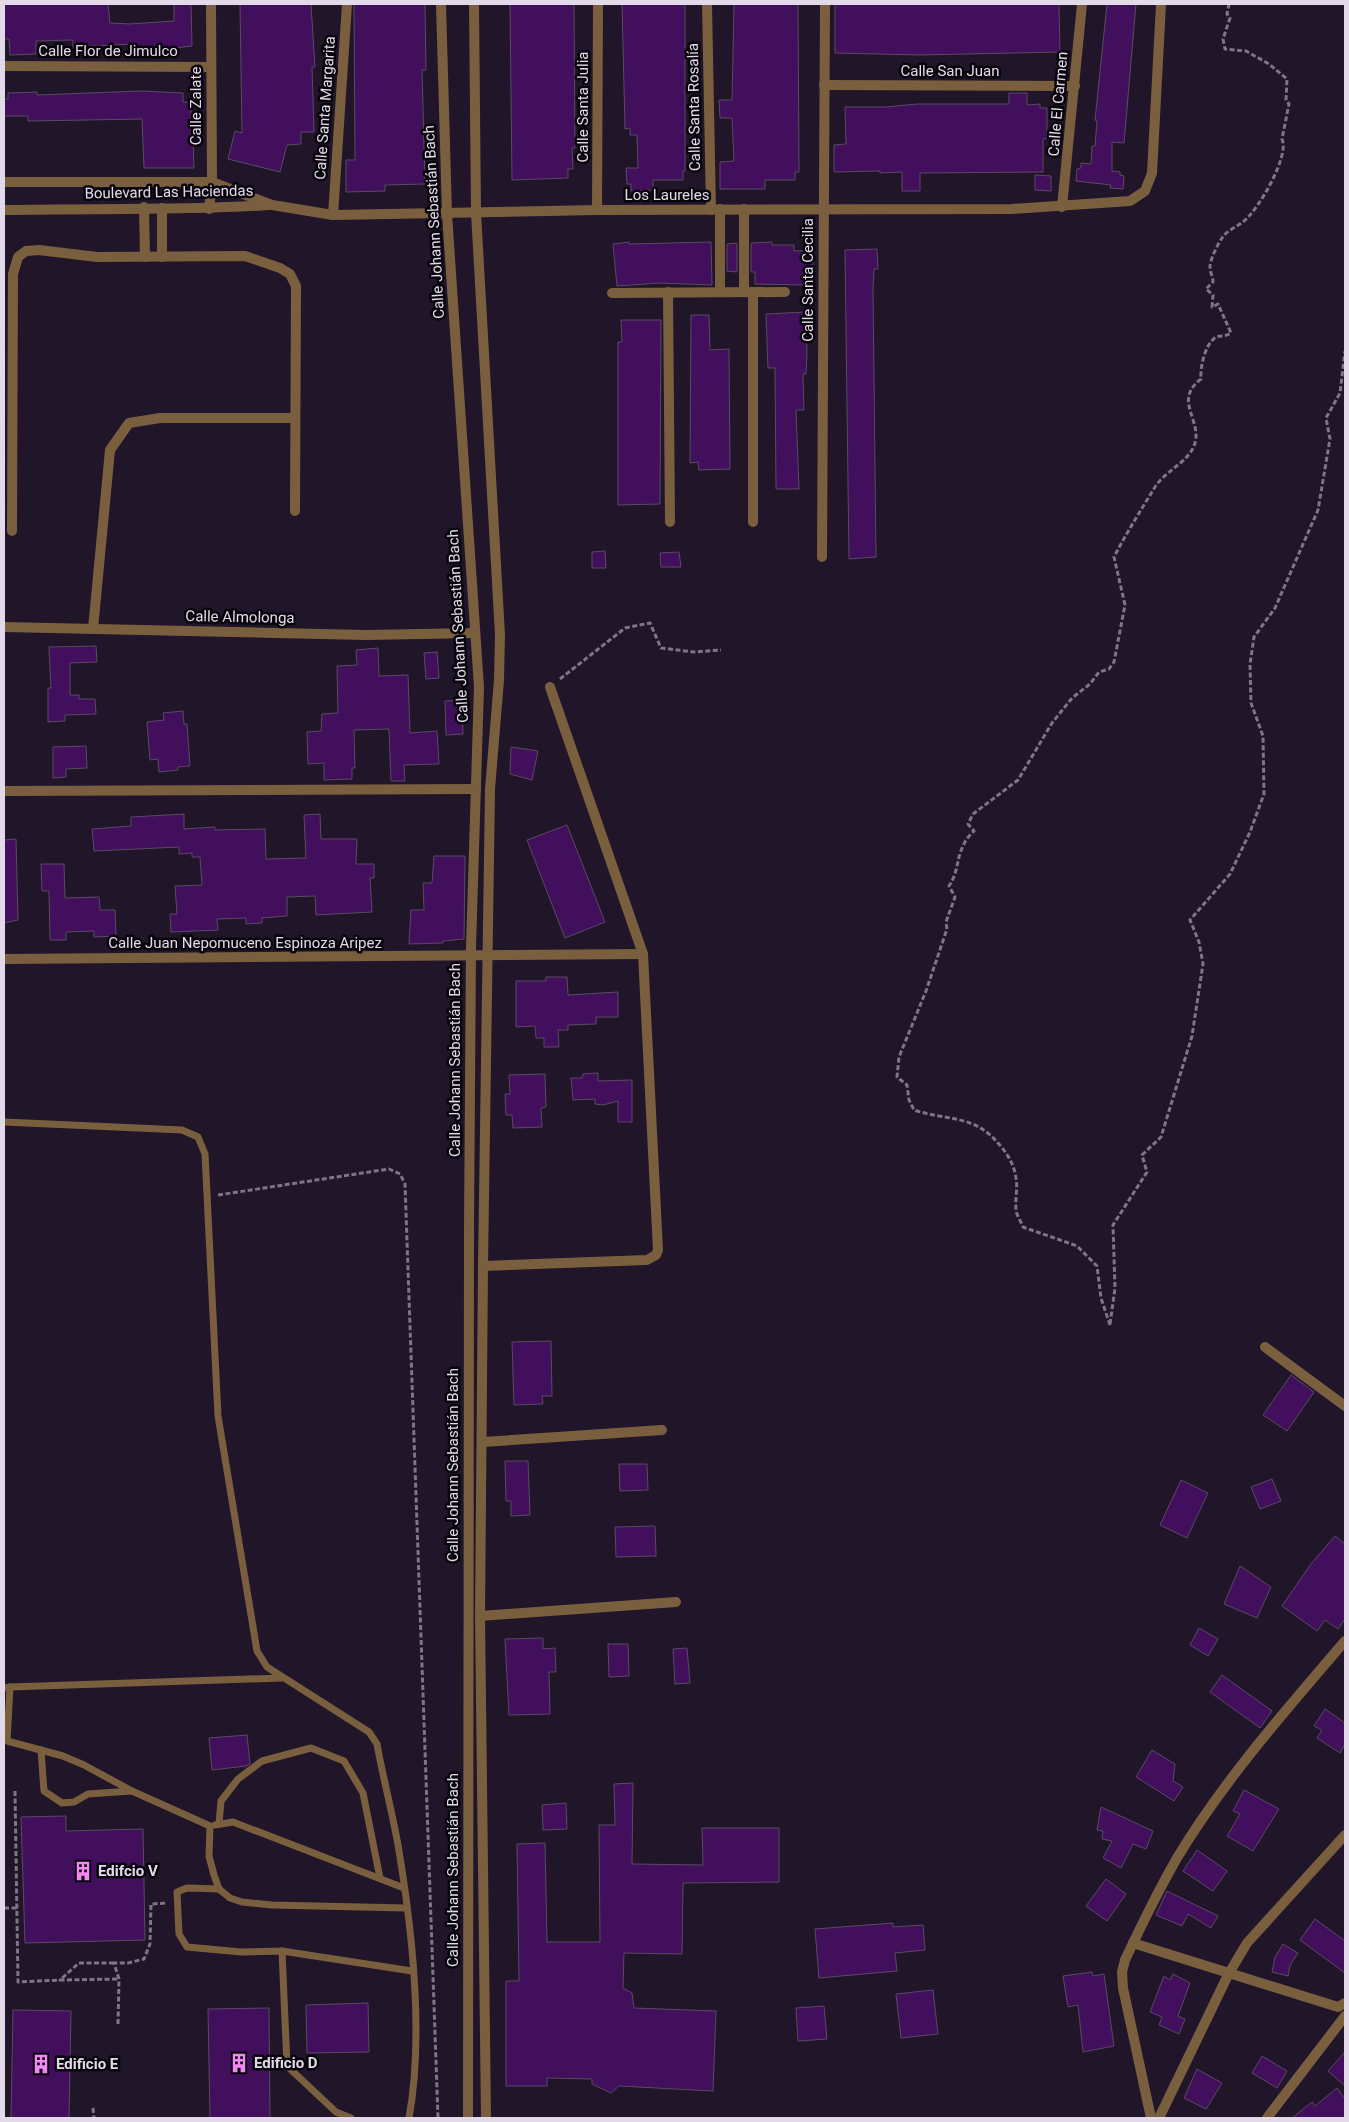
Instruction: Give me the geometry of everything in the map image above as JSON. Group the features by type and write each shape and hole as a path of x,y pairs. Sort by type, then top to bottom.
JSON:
{"street":[{"name":"Calle Zalate","path":"209,209 212,182 211,4"},
{"name":"Calle Santa Margarita","path":"333,215 347,4"},
{"name":"Calle Johann Sebastián Bach","path":"441,4 447,214 479,687 471,956 467,1618 468,2118"},
{"name":"Calle Johann Sebastián Bach","path":"474,4 476,213 500,635 490,790 483,1266 483,1442 480,1616 486,2118"},
{"name":"Calle Santa Julia","path":"597,210 598,4"},
{"name":"Calle Santa Rosalía","path":"707,4 720,292"},
{"name":"Calle Santa Cecilia","path":"822,557 825,4"},
{"name":"Calle El Carmen","path":"1062,207 1082,4"},
{"name":"Los Laureles","path":"272,205 333,215 597,210 1062,207 1130,201 1145,191 1152,173 1160,4"},
{"name":"Calle Flor de Jimulco","path":"4,66 211,67"},
{"name":"Calle San Juan","path":"824,85 1075,86"},
{"name":"Boulevard Las Haciendas","path":"4,182 212,182 272,205"},
{"name":"Boulevard Las Haciendas","path":"4,210 144,207 209,209 272,205"},
{"path":"144,207 145,257"},
{"path":"162,208 162,258"},
{"path":"744,209 748,292 753,522"},
{"path":"12,531 14,263 18,257 26,252 38,250 97,258 246,256 280,268 290,274 296,286 295,511"},
{"path":"668,292 670,522"},
{"path":"612,293 784,292"},
{"path":"93,629 110,450 129,423 160,418 296,418"},
{"name":"Calle Almolonga","path":"4,627 366,635 475,633"},
{"path":"483,1266 647,1260 656,1255 658,1242 643,954 550,687"},
{"path":"4,791 476,789"},
{"name":"Calle Juan Nepomuceno Espinoza Aripez","path":"4,959 643,954"},
{"path":"1265,1348 1345,1406"},
{"path":"483,1442 662,1430"},
{"path":"480,1616 676,1602"},
{"path":"1151,2118 1123,1988 1122,1972 1125,1960 1178,1856 1217,1799 1280,1717 1345,1641"},
{"path":"1159,2118 1228,1975 1255,1933 1345,1835"},
{"path":"1133,1943 1228,1975 1338,2007 1345,2003"},
{"path":"1267,2118 1345,2016"}],"lane":[{"path":"4,1122 182,1130 198,1137 205,1154 218,1416 257,1651 267,1667 281,1678 369,1732 374,1738 398,1844 412,1970 416,2050 413,2095 409,2118"},
{"path":"281,1678 7,1687 7,1741 41,1750 84,1765 132,1791 210,1826 233,1822 404,1888"},
{"path":"219,1824 221,1801 238,1779 262,1762 310,1748 344,1761 363,1793 380,1878"},
{"path":"41,1750 44,1791 62,1802 74,1802 88,1794 132,1791"},
{"path":"210,1826 209,1856 219,1888 230,1898 242,1902 406,1908"},
{"path":"219,1888 187,1888 177,1892 180,1934 187,1946 241,1952 282,1951 412,1970"},
{"path":"282,1951 287,2066 336,2112 351,2118"}],"path":[{"path":"1229,4 1227,14 1230,18 1222,39 1225,49 1246,51 1269,64 1287,79 1286,100 1289,104 1282,139 1284,144 1282,154 1272,182 1259,204 1244,221 1223,236 1210,266 1212,282 1206,289 1213,295 1212,307 1218,304 1231,333 1228,336 1218,336 1212,341 1202,359 1200,368 1201,379 1194,384 1188,395 1195,443 1191,452 1186,461 1175,466 1156,486 1114,557 1125,605 1114,662 1109,669 1099,672 1090,684 1072,698 1052,723 1018,780 973,814 968,824 974,831 963,844 957,863 957,875 949,886 955,897 926,991 899,1057 896,1077 907,1085 909,1100 914,1110 927,1115 973,1122 988,1131 1011,1161 1016,1177 1016,1210 1023,1227 1077,1246 1097,1266 1101,1298 1110,1325 1115,1288 1113,1225 1147,1172 1142,1155 1162,1137 1192,1036 1203,964 1199,942 1190,920 1230,874 1250,832 1264,794 1263,736 1251,703 1250,664 1254,637 1275,608 1318,510 1330,439 1326,418 1340,393 1345,351"},
{"path":"550,687 625,628 650,623 662,648 694,652 721,650"},
{"name":"Calle Johann Sebastián Bach","path":"208,1197 389,1169 400,1174 405,1184 438,2118"},
{"path":"15,1791 18,1982 119,1979"},
{"path":"60,1980 79,1963 128,1963 144,1959 150,1944 151,1904 178,1902"},
{"path":"4,1908 17,1908"},
{"path":"114,1963 119,1979 118,2024"},
{"path":"93,2108 94,2118"}],"building":[{"path":"4,4 108,4 110,23 130,24 174,21 174,4 191,4 192,46 157,50 156,47 134,48 134,44 73,47 73,40 36,41 36,54 10,55 9,39 4,39"},
{"path":"240,4 311,4 315,67 312,67 314,132 301,132 301,144 287,145 280,172 228,159 235,131 242,133"},
{"path":"354,4 425,4 426,70 422,70 425,184 385,185 385,191 346,192 346,160 355,160"},
{"path":"510,4 574,4 575,148 572,148 573,169 568,169 568,178 512,180"},
{"path":"622,4 685,4 685,171 683,171 683,180 653,180 653,190 631,191 631,184 627,184 626,168 638,168 637,135 630,135 630,128 625,129"},
{"path":"734,4 798,4 799,172 795,172 795,180 765,180 765,189 720,189 720,162 734,161 732,118 720,118 719,100 732,100"},
{"path":"835,4 1059,4 1060,52 919,55 835,53"},
{"path":"1107,4 1136,4 1124,143 1112,142 1112,171 1120,172 1120,175 1124,176 1123,189 1110,188 1111,185 1076,181 1077,169 1081,168 1081,163 1091,164 1092,146 1095,146 1097,121 1095,120"},
{"path":"141,91 183,93 183,102 191,102 191,138 193,138 194,168 144,168 142,119 28,121 28,116 4,116 4,99 8,99 8,93 37,92 37,95"},
{"path":"1009,93 1027,93 1027,105 1040,104 1040,108 1047,108 1047,138 1043,139 1043,172 920,173 920,191 902,191 902,172 834,172 834,145 846,144 845,107 886,107 917,104 1009,104"},
{"path":"1035,175 1051,176 1051,191 1035,190"},
{"path":"629,242 629,244 711,242 712,285 660,283 617,286 613,244"},
{"path":"772,242 772,245 794,245 794,251 812,250 814,280 805,281 805,285 755,284 755,272 751,272 751,243"},
{"path":"737,243 737,272 727,271 727,244"},
{"path":"877,249 878,269 874,269 873,288 876,557 849,559 845,250"},
{"path":"805,312 807,352 806,374 803,374 804,410 796,410 799,489 776,489 775,368 768,368 766,314"},
{"path":"691,315 709,315 710,350 729,349 730,469 699,470 698,462 690,463"},
{"path":"621,320 661,320 660,504 618,505 618,342 622,342"},
{"path":"605,551 606,568 592,568 592,552"},
{"path":"679,552 681,567 661,567 660,553"},
{"path":"96,646 97,662 70,663 70,695 79,695 79,699 95,699 96,714 65,715 65,721 48,722 48,688 51,688 49,647"},
{"path":"378,648 379,676 408,675 410,733 437,731 439,764 404,765 405,781 391,781 389,729 354,730 355,768 352,768 352,779 324,780 324,763 308,764 307,732 321,731 322,714 338,713 337,666 357,665 356,650"},
{"path":"437,652 439,678 426,679 424,653"},
{"path":"462,700 463,734 446,735 445,701"},
{"path":"183,711 184,724 187,724 190,766 178,767 178,770 159,772 158,759 150,760 147,722 164,720 163,713"},
{"path":"86,746 87,768 66,769 66,777 53,778 53,747"},
{"path":"511,747 538,751 532,780 510,774"},
{"path":"184,814 184,829 215,827 215,830 265,829 266,859 306,858 304,815 320,814 321,839 357,839 356,864 374,864 374,878 370,878 372,912 316,915 315,896 287,897 287,916 262,918 262,923 246,924 246,918 217,919 218,930 171,932 170,914 177,914 175,886 202,885 200,857 192,857 192,853 179,854 179,847 94,851 92,829 131,826 131,817"},
{"path":"567,825 605,922 565,938 527,840"},
{"path":"16,839 18,920 4,923 4,840"},
{"path":"434,856 465,856 464,939 443,941 443,943 409,944 411,910 424,910 423,883 432,883"},
{"path":"41,864 64,864 65,898 99,897 100,910 115,910 116,936 94,937 94,931 66,932 66,940 50,940 49,891 42,891"},
{"path":"546,977 567,977 568,995 618,992 618,1017 596,1017 596,1024 568,1025 568,1030 558,1030 559,1047 544,1047 544,1038 536,1038 535,1026 516,1027 516,981 546,981"},
{"path":"598,1073 598,1081 632,1080 632,1122 618,1122 618,1101 603,1105 595,1104 595,1099 573,1100 571,1078 582,1078 583,1074"},
{"path":"545,1074 546,1107 541,1108 542,1127 513,1128 512,1115 506,1115 505,1094 510,1094 509,1075"},
{"path":"551,1341 552,1396 542,1396 543,1404 514,1405 512,1342"},
{"path":"1291,1375 1314,1392 1287,1431 1263,1415"},
{"path":"505,1461 528,1461 530,1515 511,1516 511,1501 506,1501"},
{"path":"619,1464 647,1464 648,1490 620,1491"},
{"path":"1272,1479 1281,1501 1260,1509 1251,1487"},
{"path":"1181,1480 1208,1493 1187,1538 1160,1525"},
{"path":"655,1526 656,1556 616,1557 615,1527"},
{"path":"1335,1536 1345,1544 1345,1619 1338,1629 1325,1620 1317,1631 1282,1606 1311,1564"},
{"path":"1240,1566 1271,1587 1257,1618 1224,1604"},
{"path":"1199,1628 1218,1639 1208,1656 1190,1645"},
{"path":"543,1638 543,1649 555,1648 556,1672 549,1672 550,1714 509,1715 505,1639"},
{"path":"608,1644 628,1644 629,1676 609,1677"},
{"path":"687,1648 690,1683 675,1684 673,1649"},
{"path":"1222,1675 1272,1711 1260,1728 1210,1692"},
{"path":"1325,1709 1345,1723 1345,1744 1340,1753 1317,1738 1322,1730 1314,1726"},
{"path":"247,1735 250,1764 212,1770 209,1738"},
{"path":"1152,1750 1175,1764 1173,1781 1183,1787 1174,1801 1136,1777"},
{"path":"633,1783 632,1864 703,1865 702,1828 779,1828 779,1882 683,1883 682,1954 624,1953 623,1988 632,1993 634,2008 716,2011 713,2091 619,2086 611,2093 592,2084 592,2079 547,2078 547,2086 506,2086 506,1981 519,1981 517,1844 545,1843 547,1942 600,1942 599,1825 615,1825 614,1784"},
{"path":"1244,1790 1279,1809 1253,1851 1227,1836 1240,1814 1233,1811"},
{"path":"566,1803 567,1829 543,1830 542,1805"},
{"path":"1101,1807 1153,1831 1146,1849 1133,1844 1121,1868 1103,1858 1112,1841 1102,1839 1103,1831 1097,1830"},
{"name":"Edifcio V","path":"66,1816 66,1831 143,1829 145,1940 25,1943 21,1817"},
{"path":"1197,1850 1227,1871 1213,1891 1183,1871"},
{"path":"1106,1879 1126,1894 1107,1921 1086,1906"},
{"path":"1167,1891 1218,1916 1211,1928 1188,1914 1182,1926 1156,1915"},
{"path":"1315,1919 1345,1941 1345,1973 1300,1940"},
{"path":"893,1923 893,1927 923,1925 925,1950 895,1953 897,1971 819,1978 815,1929"},
{"path":"1283,1944 1298,1953 1290,1965 1288,1976 1272,1972 1275,1957"},
{"path":"1092,1972 1093,1976 1104,1974 1114,2046 1083,2052 1078,2005 1068,2007 1063,1976"},
{"path":"1173,1974 1190,1983 1178,2016 1185,2019 1179,2034 1159,2025 1162,2017 1150,2012 1164,1976 1170,1980"},
{"path":"933,1990 938,2034 901,2038 896,1994"},
{"path":"368,2003 369,2052 307,2053 306,2005"},
{"path":"824,2006 827,2039 798,2041 796,2008"},
{"name":"Edificio D","path":"269,2008 270,2118 210,2118 208,2009"},
{"name":"Edificio E","path":"13,2010 71,2011 69,2118 11,2118"},
{"path":"1345,2052 1345,2086 1328,2071"},
{"path":"1262,2056 1287,2071 1277,2088 1252,2073"},
{"path":"1197,2069 1222,2083 1206,2109 1184,2098"},
{"path":"1337,2088 1345,2099 1345,2118 1292,2118 1312,2102 1315,2106"}],"place":[{"name":"Edifcio V","path":"83,1871"},
{"name":"Edificio D","path":"239,2063"},
{"name":"Edificio E","path":"41,2064"}]}
